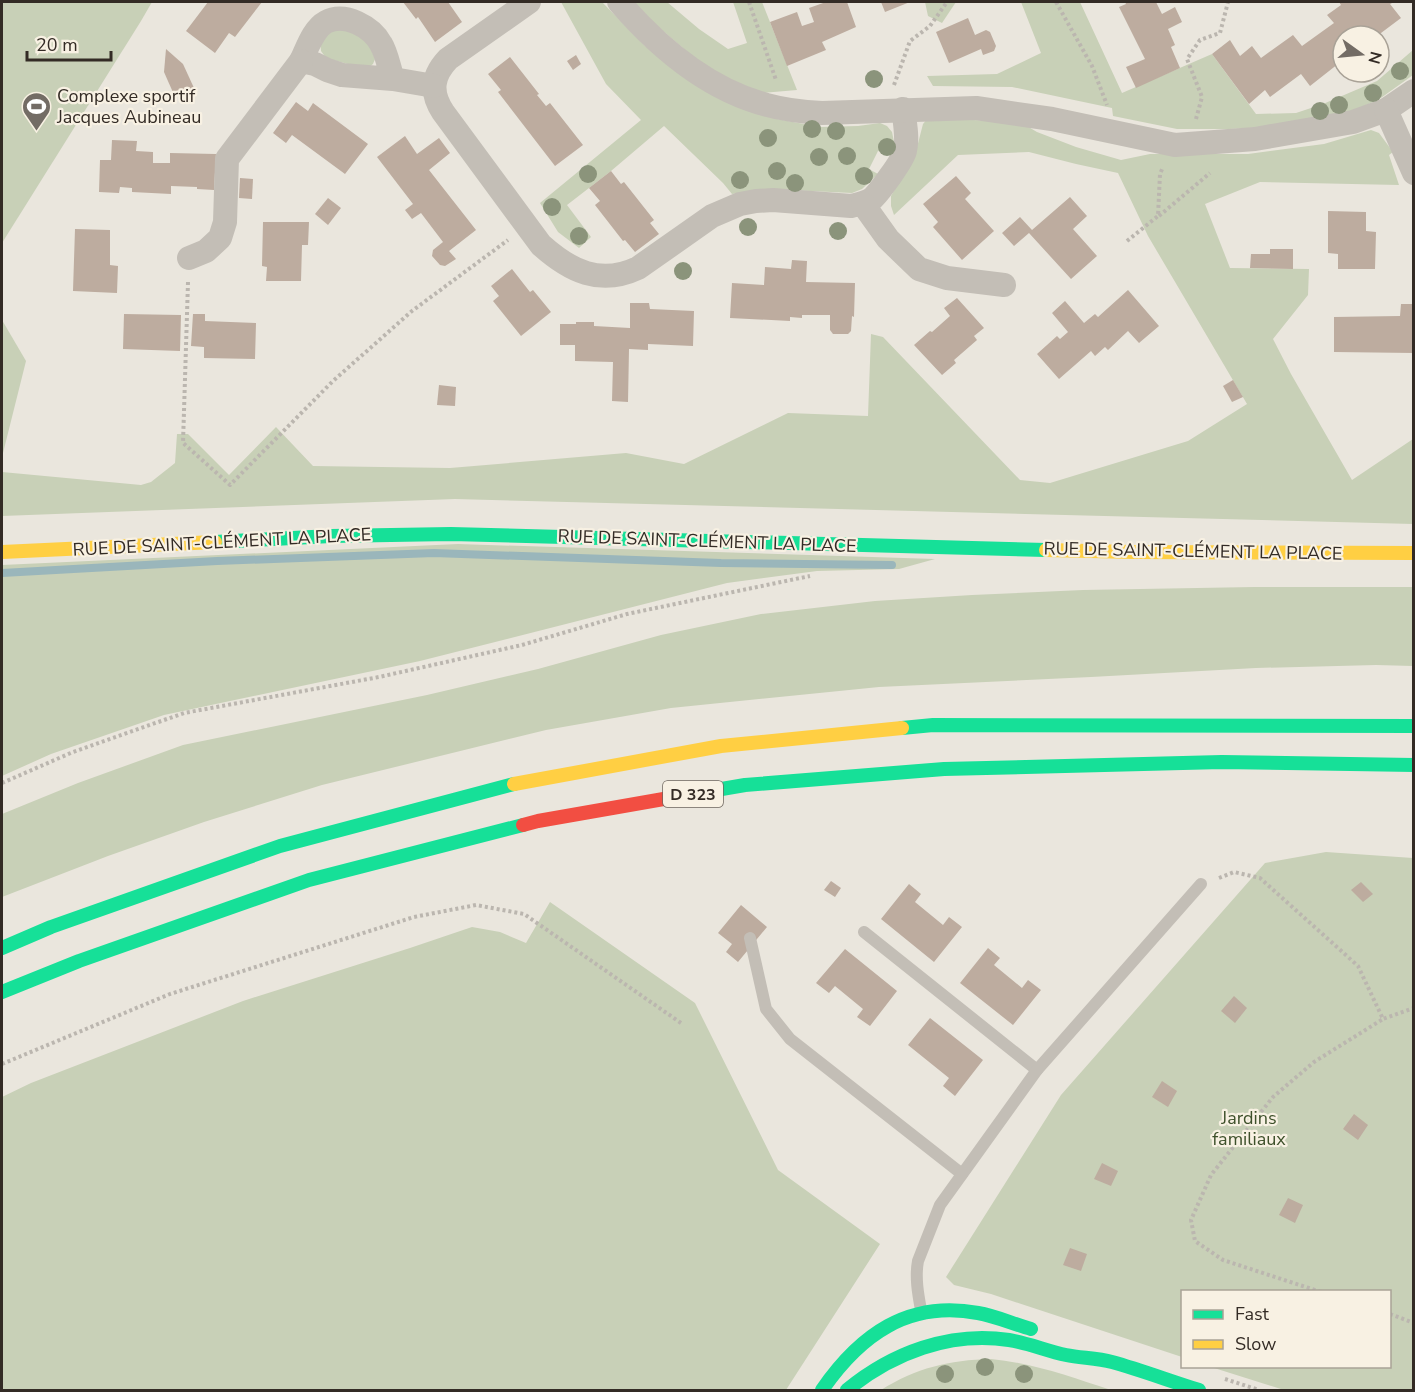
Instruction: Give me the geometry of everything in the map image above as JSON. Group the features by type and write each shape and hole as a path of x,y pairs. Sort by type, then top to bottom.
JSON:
{"main road":[{"name":"RUE DE SAINT-CLÉMENT LA PLACE","path":"2,552 331,536 451,534 1122,552 1413,552"},
{"name":"D 323","path":"2,948 51,927 280,846 509,785 721,746 933,725 1413,726"},
{"name":"D 323","path":"2,992 79,961 309,880 538,821 745,785 944,769 1222,762 1413,765"},
{"path":"847,1390 875,1369 898,1357 939,1311 976,1313 1046,1333"},
{"path":"822,1390 850,1354 883,1329 902,1320 950,1340 1001,1339 1026,1344 1064,1354 1107,1361 1199,1390"},
{"path":"1077,1345 1107,1361"}],"street":[{"path":"529,2 448,59 436,76 435,96 438,105 541,245 562,262 583,273 598,276 628,273 712,216 740,204 772,200 851,206 863,204 879,191 904,154 907,138 898,100"},
{"path":"619,2 667,49 719,86 766,105 802,112 822,113 898,100 1052,119 1175,145 1266,138 1353,122 1386,110 1413,91"},
{"path":"189,258 206,251 220,238 225,222 227,159 301,61 313,36 326,22 348,20 369,28 382,45 393,79"},
{"path":"301,61 342,75 393,79 434,86"},
{"path":"1386,110 1413,173"},
{"path":"863,204 888,239 919,269 947,278 1004,285"}],"lane":[{"path":"922,1330 917,1287 918,1262 940,1205 1037,1070 1201,884"},
{"path":"864,932 1037,1070"},
{"path":"750,938 766,1008 790,1039 962,1174"}],"path":[{"path":"749,2 777,83"},
{"path":"898,100 910,41 930,26 947,2"},
{"path":"1056,2 1092,66 1107,105"},
{"path":"1158,216 1160,174 1175,145 1196,119 1202,97 1187,59 1200,40 1220,33 1228,2"},
{"path":"1126,242 1210,173"},
{"path":"189,258 183,443 230,485 333,381 412,310 516,234"},
{"path":"2,783 73,752 184,713 401,672 522,645 627,614 811,576"},
{"path":"1201,884 1234,872 1260,878 1358,966 1383,1019"},
{"path":"2,1064 170,994 414,917 476,905 525,914 681,1023"},
{"path":"1315,1290 1223,1260 1195,1241 1191,1220 1211,1174 1273,1097 1314,1062 1383,1019 1413,1008"},
{"path":"1391,1315 1413,1323"}],"green space":[{"name":"Complexe sportif Jacques Aubineau","path":"2,2 152,2 2,243"},
{"path":"561,2 602,2 645,46 777,119 820,127 880,123 887,126 892,132 894,142 891,155 878,151 869,169 878,174 862,189 852,193 769,189 732,194 664,126 567,205 591,237 579,248 558,232 540,203 641,120 606,84"},
{"path":"634,2 667,2 699,29 728,49 747,43 733,2 762,2 797,90 761,93 731,82 698,61 655,24"},
{"path":"925,2 956,2 942,23 928,16"},
{"path":"1021,2 1080,2 1122,93 1212,54 1256,114 1296,113 1370,84 1391,84 1391,69 1413,50 1413,75 1378,100 1350,112 1285,126 1229,129 1177,129 1113,116 1112,108 1012,87 933,86 927,76 997,74 1041,53"},
{"path":"341,25 367,38 375,59 373,64 366,69 326,58 321,51 320,40"},
{"path":"928,118 1020,122 1037,132 1076,147 1121,160 1150,154 1248,154 1324,144 1371,130 1379,133 1393,152 1389,155 1399,185 1260,182 1205,204 1230,268 1309,269 1308,295 1273,339 1352,480 1413,439 1413,524 455,499 2,516 2,472 141,485 151,482 175,463 177,434 188,434 229,475 276,427 313,466 450,468 626,453 684,464 788,413 868,416 871,334 883,337 1020,480 1050,483 1188,441 1247,404 1148,236 1118,173 1029,152 958,155 894,215 891,196 915,155 923,124"},
{"path":"2,320 26,361 2,457"},
{"path":"458,544 935,559 899,569 817,571 727,583 420,661 164,715 51,754 2,776 2,565"},
{"path":"1413,587 1413,666 1256,668 879,687 671,708 546,730 322,785 204,822 2,897 2,814 78,783 183,745 427,695 538,669 661,635 761,614 875,601 972,595 1083,590"},
{"name":"Jardins familiaux","path":"1326,852 1413,858 1413,1390 1284,1390 1214,1368 1391,1368 1391,1290 1181,1290 1181,1357 991,1294 954,1285 946,1277 1061,1095 1265,863"},
{"path":"550,902 695,1003 778,1170 880,1244 786,1390 2,1390 2,1097 31,1083 243,1001 472,927 500,932 526,943"},
{"path":"991,1359 1037,1367 1111,1390 881,1390 907,1376 947,1363"}],"building":[{"path":"208,2 262,2 235,37 229,33 215,53 186,31"},
{"path":"403,2 448,2 462,22 435,42 418,17 416,19"},
{"path":"826,2 847,2 856,27 822,42 826,50 787,66 770,22 797,12 802,26 814,22 809,8"},
{"path":"881,2 910,2 885,12"},
{"path":"1125,2 1156,2 1162,14 1175,7 1182,22 1168,29 1175,45 1171,47 1180,68 1136,88 1126,67 1145,59 1119,7 1126,4"},
{"path":"1339,2 1394,2 1390,4 1401,18 1391,26 1333,24 1327,15 1341,5"},
{"path":"968,18 975,35 986,30 990,32 996,46 994,51 983,55 981,49 949,63 936,32"},
{"path":"1331,25 1331,69 1310,86 1301,74 1270,97 1265,90 1249,104 1212,54 1230,40 1240,56 1252,46 1261,58 1293,35 1302,46"},
{"path":"166,49 183,64 194,88 175,97 164,72"},
{"path":"576,55 581,64 573,70 567,61"},
{"path":"510,57 546,106 550,103 583,145 555,166 498,92 501,90 488,74"},
{"path":"296,102 308,111 313,103 368,144 345,174 292,135 286,143 273,133"},
{"path":"405,136 417,154 439,138 450,153 429,170 476,230 449,251 456,259 445,266 440,265 432,256 433,250 443,242 421,213 412,219 405,210 413,204 377,157"},
{"path":"112,140 137,141 136,151 153,152 153,163 170,163 170,153 216,154 214,190 171,186 171,194 132,192 132,188 120,187 119,193 99,192 100,160 111,160"},
{"path":"611,171 621,184 624,182 654,220 650,223 659,234 635,252 625,240 623,241 595,205 600,201 589,188"},
{"path":"956,176 971,193 965,199 994,231 962,260 933,227 938,222 923,204"},
{"path":"240,178 253,179 252,199 239,198"},
{"path":"1070,197 1087,216 1073,229 1097,256 1071,279 1029,233 1014,246 1002,233 1020,217 1032,230"},
{"path":"328,198 341,208 328,225 315,214"},
{"path":"1328,211 1366,212 1366,231 1376,232 1375,269 1338,269 1338,254 1328,253"},
{"path":"263,222 309,222 308,245 302,245 301,281 266,281 267,267 262,266"},
{"path":"75,229 110,230 110,265 118,266 117,293 73,291"},
{"path":"1270,249 1293,249 1293,269 1250,268 1251,254 1270,254"},
{"path":"792,260 807,261 806,282 855,283 854,317 852,316 851,331 848,334 833,334 830,330 830,315 802,315 802,318 790,317 790,321 730,318 732,283 764,285 765,267 791,269"},
{"path":"512,269 530,292 533,290 551,312 521,336 493,301 499,296 491,286"},
{"path":"1128,290 1159,326 1139,343 1128,331 1108,350 1105,347 1095,356 1091,351 1059,379 1037,354 1057,336 1060,339 1068,332 1052,313 1065,301 1084,323 1095,314 1098,317"},
{"path":"957,298 984,328 974,336 977,340 954,360 956,363 942,375 914,345 950,316 944,308"},
{"path":"630,303 649,303 650,309 694,311 693,346 648,344 648,350 629,349 628,402 612,401 613,362 575,361 575,345 560,345 560,324 594,322 594,326 630,328"},
{"path":"1401,304 1414,304 1414,353 1334,352 1334,317 1400,316"},
{"path":"124,314 181,315 180,351 123,349"},
{"path":"193,314 205,314 205,321 256,323 255,359 204,358 204,347 191,346"},
{"path":"1233,380 1243,397 1232,402 1223,386"},
{"path":"439,385 456,387 455,406 437,405"},
{"path":"831,881 841,888 835,897 824,890"},
{"path":"1361,882 1373,894 1363,902 1351,890"},
{"path":"909,884 921,894 915,902 943,925 949,917 962,927 934,962 881,919"},
{"path":"741,905 767,927 738,962 726,952 732,944 718,933"},
{"path":"988,948 1000,958 994,965 1022,988 1028,980 1041,990 1013,1025 960,983"},
{"path":"845,949 897,991 870,1026 857,1017 863,1009 835,986 829,993 816,983"},
{"path":"1234,996 1247,1008 1235,1023 1221,1011"},
{"path":"930,1018 983,1060 955,1096 943,1086 949,1078 908,1045"},
{"path":"1162,1081 1177,1091 1168,1107 1152,1097"},
{"path":"1354,1114 1368,1125 1358,1140 1343,1129"},
{"path":"1102,1163 1118,1171 1111,1186 1094,1179"},
{"path":"1288,1198 1303,1205 1295,1223 1279,1215"},
{"path":"1070,1248 1087,1254 1081,1271 1063,1265"}],"waterway":[{"path":"2,573 217,561 434,553 721,563 892,565"}],"traffic: fast":[{"path":"215,542 331,536 451,534 1046,550"},
{"path":"902,728 933,725 1414,726"},
{"path":"675,797 745,785 944,769 1222,762 1414,765"},
{"path":"2,948 51,927 280,846 514,784"},
{"path":"2,992 79,961 309,880 523,825"},
{"path":"822,1390 837,1370 870,1338 908,1317 953,1310 985,1314 1031,1329"},
{"path":"847,1390 883,1365 923,1348 944,1342 987,1338 1016,1341 1066,1355 1112,1362 1199,1390"}],"traffic: slow":[{"path":"2,552 215,542"},
{"path":"1046,550 1414,553"},
{"path":"514,784 721,746 902,728"}],"traffic: jam":[{"path":"523,825 675,797"}],"place":[{"name":"Complexe sportif Jacques Aubineau","path":"36,132"}]}
